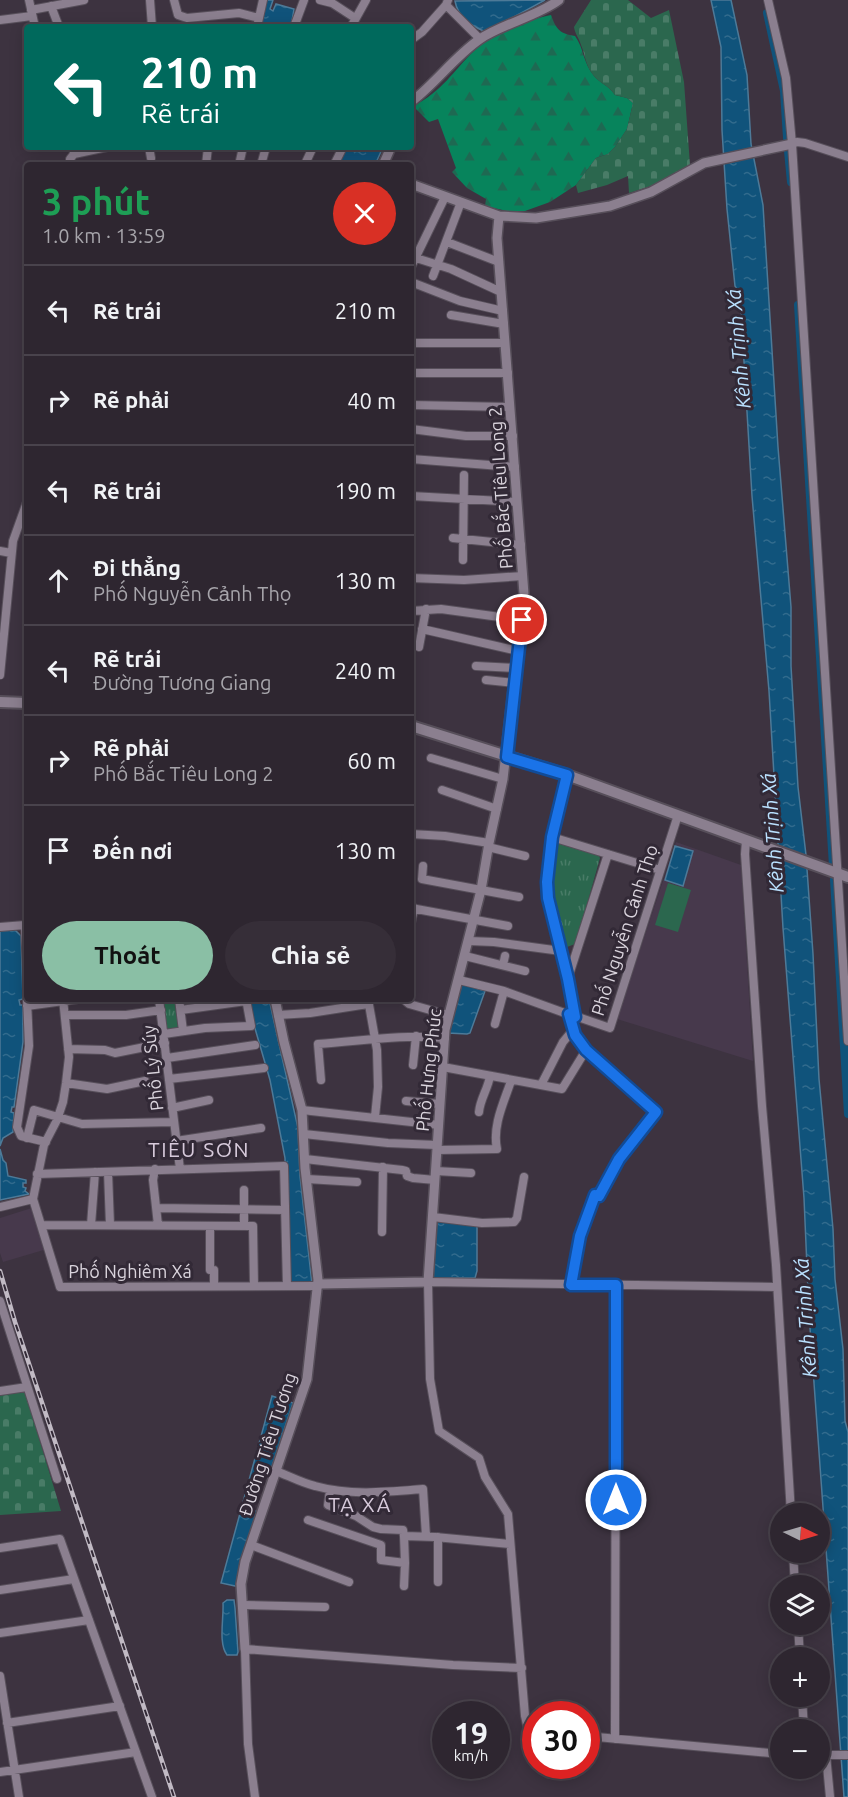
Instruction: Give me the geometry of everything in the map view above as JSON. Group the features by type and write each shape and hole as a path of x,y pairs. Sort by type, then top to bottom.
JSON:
{"main road":[{"path":"0,702 24,703"},
{"path":"414,727 567,775 848,877"}],"street":[{"path":"29,0 33,24"},
{"path":"0,20 51,6 84,0"},
{"path":"150,0 152,24"},
{"path":"174,0 178,15 187,18 233,13 259,18"},
{"path":"258,24 263,0"},
{"path":"295,24 304,0"},
{"path":"320,0 332,3 355,18"},
{"path":"352,24 366,0"},
{"path":"414,99 480,39 559,0"},
{"path":"768,0 786,78 792,144 848,1041"},
{"path":"414,38 422,32 447,3 480,39"},
{"path":"51,6 58,24"},
{"path":"414,185 499,216 536,218 610,206 651,192 700,166 792,144 805,142 848,157"},
{"path":"150,150 151,158"},
{"path":"414,262 445,196"},
{"path":"433,276 461,202"},
{"name":"Phố Bắc Tiêu Long 2","path":"499,216 497,238 524,594 507,757"},
{"path":"447,242 499,262"},
{"path":"416,258 501,291"},
{"path":"414,283 460,301 503,311"},
{"path":"451,315 504,324"},
{"path":"414,343 505,343"},
{"path":"414,373 508,373"},
{"path":"414,405 510,407"},
{"path":"414,429 466,436 513,436"},
{"path":"414,459 515,467"},
{"path":"463,560 464,475"},
{"path":"414,496 517,502"},
{"path":"0,675 11,553 13,541 23,524"},
{"path":"453,538 521,545"},
{"path":"0,551 11,553"},
{"path":"414,578 464,580 523,576"},
{"path":"419,647 426,609"},
{"path":"414,611 441,609 522,620"},
{"path":"422,629 518,651"},
{"path":"476,666 516,668"},
{"path":"486,680 515,683"},
{"name":"Phố Hưng Phúc","path":"428,1282 448,1016 481,890 507,757"},
{"path":"431,758 503,779"},
{"name":"Phố Nguyễn Cảnh Thọ","path":"567,775 552,837 548,865 548,898 568,979 572,1015 610,1028 678,815"},
{"path":"442,790 497,809"},
{"path":"414,830 488,845 525,856"},
{"path":"552,837 660,870"},
{"path":"746,840 745,854 790,1503"},
{"path":"568,979 608,854"},
{"path":"423,866 422,879 519,897"},
{"path":"414,908 508,926"},
{"path":"0,927 24,925"},
{"path":"469,941 561,951"},
{"path":"465,956 525,971"},
{"path":"504,965 505,956"},
{"path":"459,980 504,991 572,1015 573,1030 586,1050 656,1112 619,1159 599,1196 595,1195 580,1236 571,1285"},
{"path":"495,1024 504,991"},
{"path":"27,1002 29,1046 17,1127 19,1136 46,1142"},
{"name":"Phố Nghiêm Xá","path":"63,1002 68,1049 66,1083 58,1116 46,1142 33,1198 60,1287 318,1285"},
{"name":"Phố Lý Súy","path":"160,1002 180,1169"},
{"path":"180,1002 183,1031"},
{"path":"181,1010 233,1002"},
{"path":"164,1034 251,1026 246,1002"},
{"name":"Đường Tiêu Tương","path":"245,1649 241,1584 251,1545 307,1379 318,1285 302,1110 276,1002"},
{"path":"278,1015 310,1013 363,1002"},
{"path":"368,1002 376,1037 378,1087 375,1117"},
{"path":"407,1002 448,1016"},
{"path":"65,1015 126,1015 161,1010"},
{"path":"541,1085 563,1042 573,1030"},
{"path":"413,1065 416,1036"},
{"path":"321,1080 318,1044 376,1037 445,1038"},
{"path":"68,1049 105,1050 115,1053 165,1043"},
{"path":"166,1058 255,1045"},
{"path":"443,1066 562,1089 586,1050"},
{"path":"169,1080 264,1068"},
{"path":"479,1112 480,1100 488,1089 490,1076"},
{"path":"66,1083 107,1089 145,1081"},
{"path":"304,1134 437,1148 497,1149 495,1140 497,1129 512,1081"},
{"path":"172,1108 209,1100"},
{"path":"406,1101 440,1104"},
{"path":"27,1138 34,1110 82,1124 173,1122"},
{"path":"302,1110 439,1125"},
{"path":"176,1141 261,1128"},
{"path":"305,1159 406,1171 407,1176 413,1178 471,1173"},
{"path":"37,1174 284,1166 287,1286"},
{"path":"382,1232 383,1167"},
{"path":"155,1169 153,1179 158,1226"},
{"path":"91,1225 95,1172"},
{"path":"108,1172 110,1225"},
{"path":"433,1217 482,1223 512,1223 517,1218 524,1178"},
{"path":"307,1179 357,1182"},
{"path":"244,1190 244,1226"},
{"path":"0,1207 33,1198"},
{"path":"157,1208 285,1210"},
{"path":"42,1225 253,1226 254,1286"},
{"path":"210,1226 210,1270 214,1270 214,1286"},
{"path":"318,1285 428,1282 777,1287"},
{"path":"428,1282 430,1379 439,1431 479,1458 485,1477 507,1512 523,1701"},
{"path":"615,1739 616,1285"},
{"path":"0,1301 57,1479"},
{"path":"0,1391 27,1387"},
{"path":"276,1471 313,1486 330,1490 376,1493 423,1490 426,1536"},
{"path":"330,1490 328,1505 356,1516 373,1527 403,1530 404,1586"},
{"path":"308,1520 381,1545 381,1560 405,1563"},
{"path":"404,1536 510,1544"},
{"path":"438,1537 438,1582"},
{"path":"0,1548 60,1539 152,1797"},
{"path":"251,1545 349,1582"},
{"path":"0,1590 74,1580"},
{"path":"243,1605 325,1607"},
{"path":"0,1633 89,1620"},
{"path":"255,1797 248,1744 245,1649 522,1668"},
{"path":"0,1676 19,1797"},
{"path":"7,1723 120,1706"},
{"path":"600,1737 770,1753"},
{"path":"0,1772 136,1752"},
{"path":"830,1755 848,1755"},
{"path":"827,1779 830,1797"}],"shaded area":[{"path":"676,842 741,865 753,1061 617,1019"},
{"path":"35,1207 47,1249 3,1262 0,1253 0,1218"}],"green space":[{"path":"591,0 628,0 651,18 669,10 684,82 690,165 651,186 629,193 628,176 578,193 576,185 596,158 608,154 615,147 627,129 633,103 627,98 615,95 594,76 587,65 574,27"},
{"path":"551,15 559,30 575,36 594,76 615,95 627,98 633,103 627,129 615,147 608,154 596,158 576,185 550,202 525,211 507,211 485,206 486,199 467,188 452,172 456,168 438,119 429,122 414,105 440,87 482,44 511,28"},
{"path":"559,843 598,854 600,858 577,940 575,944 567,947 562,945 550,879 554,853"},
{"path":"668,883 691,890 678,932 655,925"},
{"path":"162,1002 178,1002 181,1030 165,1032"},
{"path":"25,1392 61,1511 0,1515 0,1394"}],"water":[{"path":"265,0 273,0 270,9 273,11 276,4 294,9 292,24 261,24"},
{"path":"545,0 486,32 466,21 455,1"},
{"name":"Kênh Trịnh Xá","path":"711,0 731,0 747,75 751,144 763,205 778,447 791,607 791,666 798,787 806,855 819,1079 843,1349 845,1421 848,1432 848,1797 844,1797 830,1604 830,1575 828,1575 827,1563 830,1563 830,1503 823,1503 809,1314 804,1198 783,928 769,691 752,496 740,294 735,286 727,209 722,130 721,47"},
{"path":"344,150 382,150 376,162 338,162"},
{"path":"675,846 693,851 683,886 665,880"},
{"path":"13,930 21,936 23,999 19,1000 20,1005 23,1005 23,1042 14,1107 11,1112 14,1113 13,1132 3,1138 0,1146 0,931"},
{"path":"460,983 485,991 470,1033 467,1034 448,1033"},
{"path":"250,1002 270,1002 298,1128 300,1176 312,1284 288,1284 285,1158 270,1080"},
{"path":"0,1149 8,1176 26,1180 23,1187 29,1194 0,1200"},
{"path":"438,1221 477,1226 475,1278 432,1278"},
{"path":"272,1396 293,1403 269,1476 259,1474 249,1509 259,1512 240,1587 221,1583"},
{"path":"227,1600 234,1600 237,1655 227,1655 224,1650 223,1603"}],"waterway":[{"path":"767,13 784,91 787,138"},
{"path":"788,151 791,182"},
{"path":"798,305 833,866"},
{"path":"834,879 848,1114"}],"railway":[{"path":"0,1271 174,1797"}],"district":[{"name":"TIÊU SƠN","path":"199,1149"},
{"name":"TẠ XÁ","path":"360,1504"}],"route":[{"path":"522,620 507,757 567,775 552,837 547,882 548,898 575,1017 569,1014 573,1030 586,1050 656,1112 619,1159 599,1196 595,1195 580,1236 571,1285 616,1285 616,1500"}]}
